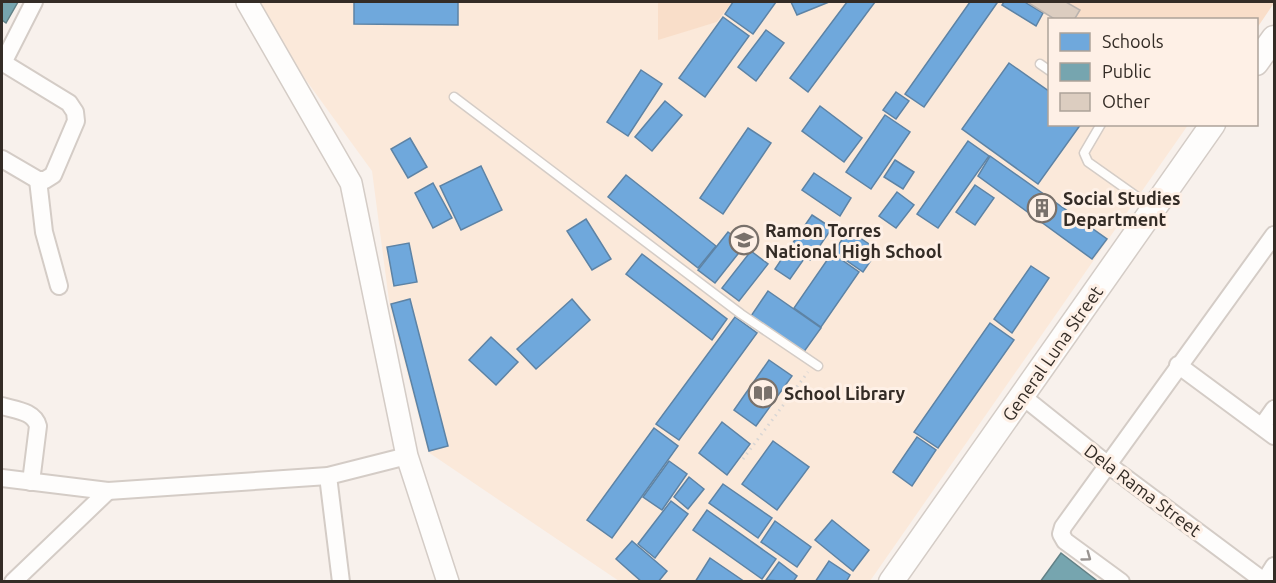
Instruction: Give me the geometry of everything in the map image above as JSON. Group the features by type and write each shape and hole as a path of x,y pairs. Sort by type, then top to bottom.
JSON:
{"main road":[{"path":"1258,62 1275,38"},
{"name":"General Luna Street","path":"891,582 1212,126"}],"street":[{"path":"2,159 38,180 45,180 53,175 76,121 75,112 69,103 2,63 34,2"},
{"path":"247,2 351,183 407,456 448,582"},
{"path":"38,180 44,232 58,286"},
{"path":"1121,582 1065,541 1061,534 1063,527 1178,365 1275,235"},
{"path":"1178,365 1268,431 1275,409"},
{"name":"Dela Rama Street","path":"1022,396 1107,464 1265,581"},
{"path":"2,406 30,414 36,419 38,426 31,482"},
{"path":"2,478 108,491 328,476 407,456"},
{"path":"328,476 341,582"},
{"path":"13,582 108,491"},
{"path":"1265,581 1275,566"}],"lane":[{"path":"1040,64 1048,70"},
{"path":"454,97 741,314 816,365"},
{"path":"1100,126 1084,153 1088,162 1154,208"}],"path":[{"path":"743,459 816,365"}],"shaded area":[{"name":"Ramon Torres National High School","path":"255,2 658,2 658,39 717,22 732,2 1027,2 1053,18 1048,18 1048,126 1187,126 870,581 619,581 428,452 390,308 372,171 279,43"},
{"path":"658,2 732,2 717,22 658,40"},
{"path":"1027,2 1274,2 1258,27 1258,18 1053,18"}],"building: Schools":[{"path":"354,2 458,2 458,25 354,24"},
{"path":"733,2 776,2 753,34 725,14"},
{"path":"791,2 829,2 797,15"},
{"path":"847,2 875,2 808,92 790,78"},
{"path":"970,2 997,3 924,107 905,94"},
{"path":"1004,2 1025,2 1043,13 1036,26 1002,5"},
{"path":"723,17 749,36 705,97 679,78"},
{"path":"766,30 784,43 756,81 738,67"},
{"path":"1009,63 1048,91 1048,126 1080,126 1038,184 962,129"},
{"path":"641,70 662,84 628,136 607,122"},
{"path":"896,92 909,101 896,119 883,110"},
{"path":"665,101 682,115 652,151 635,137"},
{"path":"820,106 862,138 844,162 802,131"},
{"path":"885,115 910,132 871,189 846,172"},
{"path":"748,128 771,143 723,214 700,198"},
{"path":"410,138 427,167 408,178 391,149"},
{"path":"968,141 989,156 938,228 917,214"},
{"name":"Social Studies Department","path":"990,156 1107,239 1092,259 978,176"},
{"path":"895,160 914,172 903,189 884,177"},
{"path":"481,166 502,210 461,230 440,186"},
{"path":"814,173 851,198 840,216 802,190"},
{"path":"626,175 716,246 698,268 608,197"},
{"path":"433,183 452,218 433,228 415,193"},
{"path":"975,185 994,198 975,225 956,212"},
{"path":"897,192 914,205 896,228 879,216"},
{"path":"812,215 832,228 810,260 790,247"},
{"path":"586,219 611,259 592,270 567,231"},
{"path":"848,230 878,250 863,272 834,252"},
{"path":"728,232 745,245 715,283 698,270"},
{"path":"409,243 417,282 394,286 387,247"},
{"path":"789,248 804,259 790,279 775,269"},
{"path":"751,251 768,264 739,301 722,288"},
{"path":"832,253 859,272 821,327 794,308"},
{"path":"642,254 727,319 712,340 626,274"},
{"path":"1031,266 1049,278 1012,333 994,319"},
{"path":"768,291 821,328 803,353 751,316"},
{"path":"410,299 448,446 429,451 391,304"},
{"path":"572,299 590,320 536,369 517,349"},
{"path":"735,317 757,333 679,440 656,424"},
{"path":"990,323 1014,340 938,448 914,432"},
{"path":"491,337 518,362 496,385 469,360"},
{"name":"School Library","path":"769,360 792,376 756,426 734,410"},
{"path":"722,422 750,444 727,475 699,453"},
{"path":"654,428 678,446 612,538 587,520"},
{"path":"917,437 936,450 912,486 893,472"},
{"path":"773,441 809,467 777,510 742,484"},
{"path":"669,461 687,474 662,510 643,497"},
{"path":"689,477 704,489 688,509 674,497"},
{"path":"723,484 772,518 758,538 709,503"},
{"path":"671,501 688,514 655,558 638,544"},
{"path":"707,510 776,559 762,579 693,530"},
{"path":"832,520 869,550 853,571 815,540"},
{"path":"775,521 811,547 797,567 761,542"},
{"path":"632,541 667,571 658,582 642,582 616,559"},
{"path":"710,558 745,582 695,582"},
{"path":"829,561 850,575 846,582 815,582"},
{"path":"779,562 797,576 793,582 766,580"}],"building: Public":[{"path":"2,2 18,2 6,23 2,20"},
{"path":"1061,553 1096,580 1095,582 1040,582"}],"building: Other":[{"path":"1027,2 1066,2 1080,10 1075,18 1053,18"}],"place":[{"name":"Social Studies Department","path":"1042,208"},
{"name":"Ramon Torres National High School","path":"744,240"},
{"name":"School Library","path":"763,393"}]}
